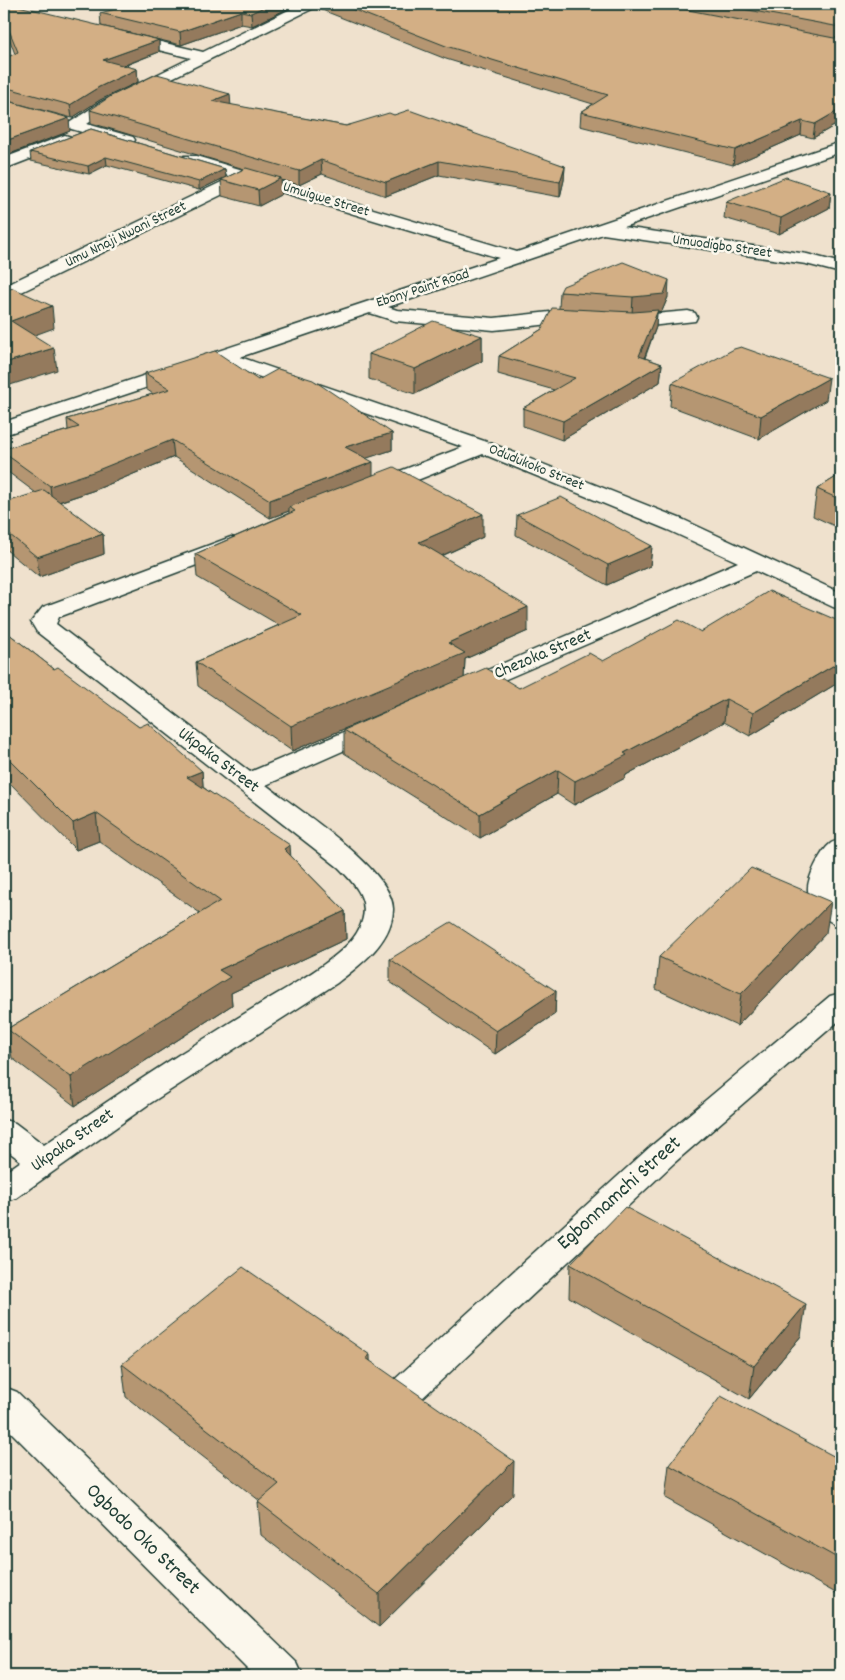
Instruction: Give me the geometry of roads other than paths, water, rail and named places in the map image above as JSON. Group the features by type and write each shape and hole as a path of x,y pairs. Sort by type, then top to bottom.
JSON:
{"street":[{"path":"74,125 106,105 202,56 311,4"},
{"path":"107,34 202,56"},
{"path":"57,121 145,146"},
{"path":"4,164 92,130"},
{"name":"Ebony Paint Road","path":"4,429 517,258 841,147"},
{"name":"Umuigwe Street","path":"172,154 517,258"},
{"name":"Umu Nnaji Nwani Street","path":"4,293 247,176"},
{"name":"Umuodigbo Street","path":"603,229 807,259 841,268"},
{"path":"369,307 395,316 494,324 559,317 632,322 688,317"},
{"name":"Odudukoko Street","path":"221,357 484,447 676,525 841,602"},
{"path":"350,498 484,447"},
{"name":"Ukpaka Street","path":"4,1189 119,1108 350,958 364,945 373,932 379,916 379,897 372,884 348,861 57,636 43,622 51,612 256,534"},
{"name":"Chezoka Street","path":"438,700 756,562"},
{"path":"248,783 402,716"},
{"path":"841,848 836,853 825,874 821,889 825,902 841,917"},
{"name":"Egbonnamchi Street","path":"405,1392 662,1155 841,1003"},
{"path":"4,1131 43,1161"},
{"name":"Ogbodo Oko Street","path":"4,1402 282,1676"}]}
